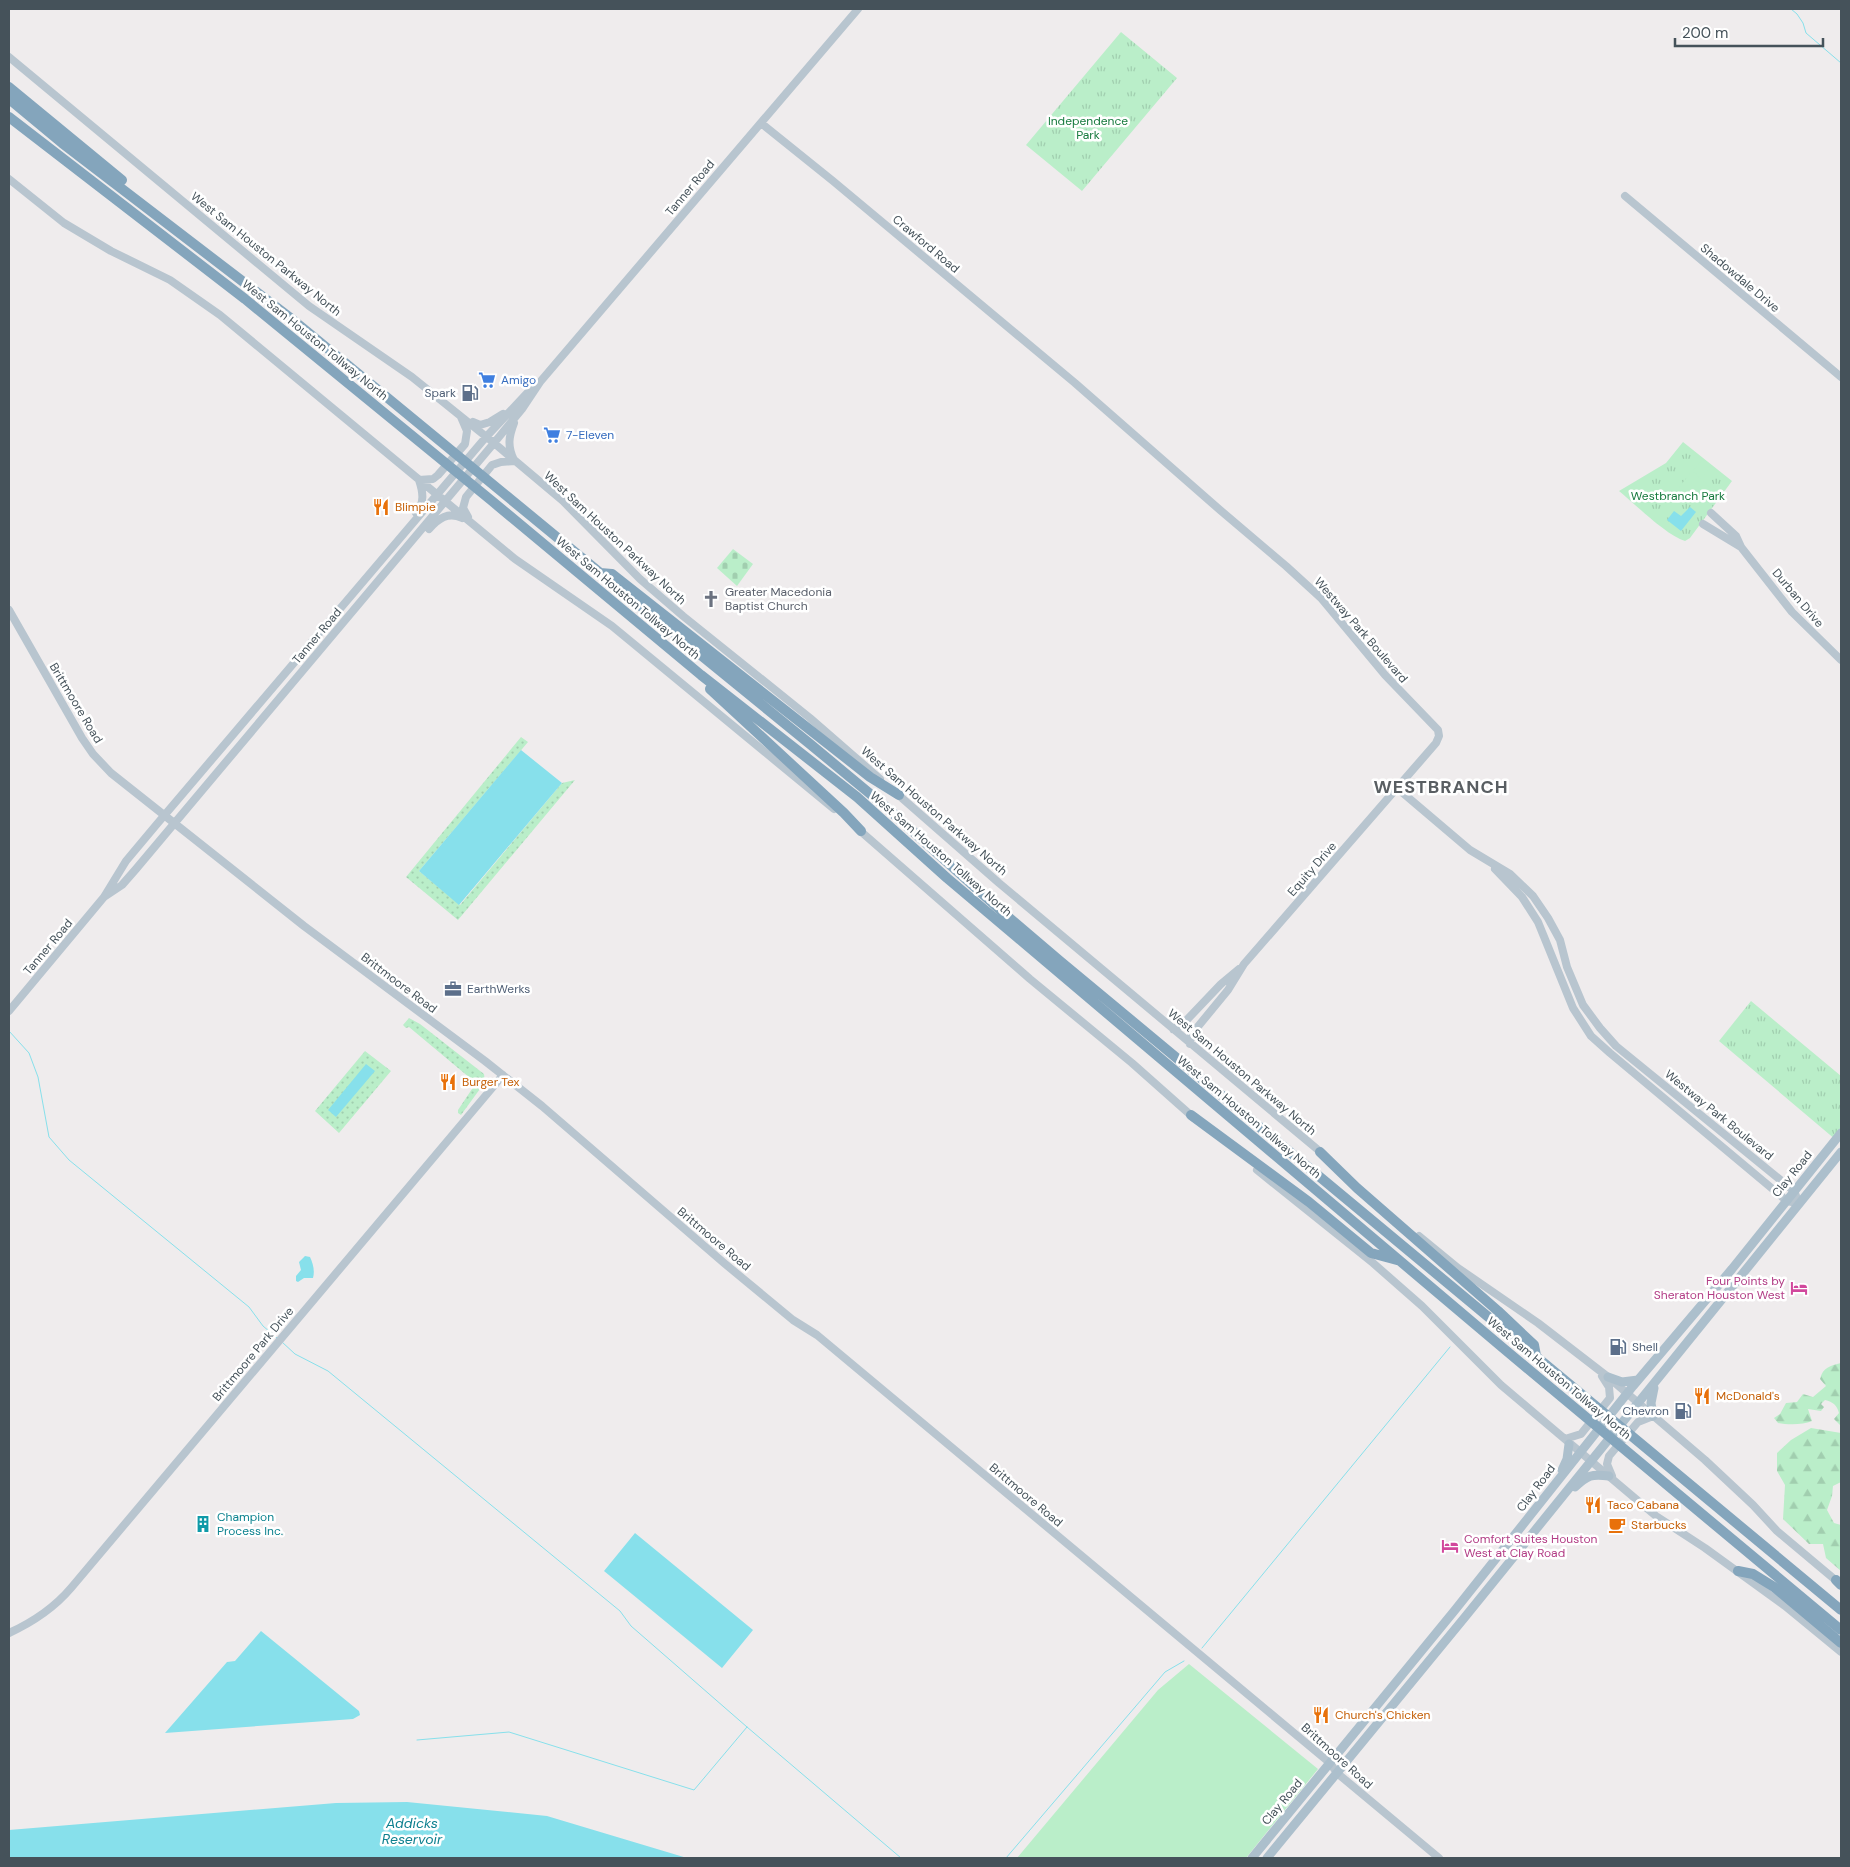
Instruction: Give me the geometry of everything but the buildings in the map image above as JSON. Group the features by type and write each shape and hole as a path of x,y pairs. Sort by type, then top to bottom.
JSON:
{"highway":[{"path":"9,87 141,196 258,288 275,302 279,309"},
{"name":"West Sam Houston Tollway North","path":"9,97 138,201 279,309 859,784 1053,955 1841,1610"},
{"name":"West Sam Houston Tollway North","path":"9,118 245,299 701,675 856,797 948,878 1400,1261 1841,1630"},
{"path":"600,573 612,574 870,777 899,795"},
{"path":"701,675 701,681 844,813 861,832"},
{"path":"1191,1115 1309,1202 1370,1253 1400,1261"},
{"path":"1320,1152 1356,1188 1498,1311 1534,1345 1536,1356"},
{"path":"1738,1571 1753,1574 1774,1587 1841,1643"}],"main road":[{"name":"Tanner Road","path":"104,897 122,885 174,824 494,443 520,406 540,382 858,9"},
{"name":"West Sam Houston Parkway North","path":"9,57 314,310 400,368 494,443 563,502 640,579 683,616 810,718 999,883 1458,1268 1538,1323 1638,1403 1721,1474 1777,1531 1839,1583"},
{"name":"Crawford Road","path":"761,123 1075,383"},
{"path":"9,179 49,212 82,234 170,280 201,300 515,559 612,626 861,832 1030,979 1422,1306 1501,1385 1580,1453 1656,1516 1738,1571 1785,1606 1841,1652"},
{"name":"Shadowdale Drive","path":"1625,196 1841,377"},
{"name":"Westway Park Boulevard","path":"1075,383 1321,598 1385,675 1435,725 1439,736 1436,743 1398,788 1470,850 1510,874 1533,896 1560,940 1567,967 1583,1005 1616,1046 1794,1191 1799,1203"},
{"name":"Tanner Road","path":"9,1011 104,897 126,861 486,437 520,406"},
{"path":"460,415 480,425 490,422 520,406"},
{"path":"470,522 463,508 466,497 492,465 515,461 511,452 509,438 520,406"},
{"path":"419,480 433,479 465,444 467,431 460,415"},
{"path":"403,534 410,520 420,509 423,497 419,480"},
{"name":"Durban Drive","path":"1711,513 1736,536 1741,547 1792,612 1841,660"},
{"path":"398,558 442,517 457,515 470,522"},
{"name":"Durban Drive","path":"1703,524 1741,547"},
{"name":"Brittmoore Road","path":"9,610 71,721 93,754 111,773 299,921 503,1075 593,1148 679,1225 793,1320 817,1335 1330,1763 1337,1773 1439,1858"},
{"name":"Equity Drive","path":"1173,1029 1181,1026 1221,984 1244,964 1398,788"},
{"name":"Westway Park Boulevard","path":"1489,862 1522,897 1538,922 1572,1008 1591,1036 1610,1054 1787,1201"},
{"name":"Equity Drive","path":"1190,1044 1191,1035 1228,990 1244,964"},
{"name":"Brittmoore Park Drive","path":"9,1633 42,1615 64,1596 503,1075"},
{"name":"Clay Road","path":"1252,1858 1391,1689 1638,1380 1682,1330 1841,1133"},
{"name":"Clay Road","path":"1267,1858 1524,1545 1841,1152"},
{"path":"1787,1201 1799,1203"},
{"path":"1732,1269 1741,1276"},
{"path":"1682,1330 1690,1337"},
{"path":"1567,1442 1581,1434 1610,1398 1609,1387 1598,1371"},
{"path":"1608,1378 1622,1382 1638,1380"},
{"path":"1611,1478 1608,1469 1609,1456 1638,1422 1653,1416 1650,1403 1658,1379"},
{"path":"1555,1483 1565,1466 1567,1442"},
{"path":"1559,1500 1587,1476 1594,1474 1611,1478"},
{"path":"1514,1536 1524,1545"},
{"path":"1391,1689 1401,1696"},
{"path":"1268,1838 1277,1846"}],"green space":[{"name":"Independence Park","path":"1121,32 1177,78 1082,191 1026,145"},
{"name":"Westbranch Park","path":"1683,442 1732,481 1690,538 1685,541 1669,533 1619,491 1666,463"},
{"path":"1702,460 1711,467 1701,478 1693,471"},
{"path":"1692,471 1712,489 1697,506 1677,490"},
{"path":"733,549 753,564 737,586 717,568"},
{"path":"521,737 528,742 419,871 460,905 562,783 575,780 458,920 406,877"},
{"path":"1751,1001 1841,1076 1841,1133 1836,1140 1719,1041"},
{"path":"409,1018 420,1024 484,1074 485,1082 461,1115 458,1113 458,1110 476,1083 409,1027 406,1028 403,1025"},
{"path":"365,1051 391,1071 339,1133 315,1111"},
{"path":"1841,1363 1841,1426 1834,1419 1839,1413 1836,1406 1825,1400 1821,1404 1824,1407 1821,1411 1808,1409 1812,1421 1795,1424 1778,1423 1774,1418 1780,1414 1786,1403 1797,1402 1803,1394 1813,1397 1826,1386 1820,1379 1825,1369"},
{"path":"1811,1428 1841,1433 1841,1482 1833,1486 1827,1510 1834,1523 1841,1525 1841,1571 1826,1558 1823,1544 1809,1544 1783,1519 1785,1485 1777,1471 1777,1453 1791,1440"},
{"path":"1189,1664 1318,1769 1246,1858 1017,1858 1158,1690"}],"water":[{"path":"1690,507 1696,512 1681,531 1667,520 1674,511 1681,516"},
{"path":"521,750 562,783 459,905 419,871"},
{"path":"366,1064 375,1071 336,1117 328,1110"},
{"path":"305,1256 310,1257 312,1262 313,1278 304,1278 298,1282 296,1281 296,1276 301,1270 299,1262"},
{"path":"635,1533 753,1630 722,1668 604,1571"},
{"path":"261,1631 359,1711 360,1715 353,1719 165,1733 227,1662 235,1661"},
{"name":"Addicks Reservoir","path":"407,1802 547,1816 687,1858 9,1858 9,1830 336,1803"}],"waterway":[{"path":"1791,9 1803,23 1806,33 1841,63"},
{"path":"9,1031 29,1053 38,1077 49,1137 69,1160 249,1307 263,1326 277,1338"},
{"path":"282,1342 295,1354 328,1371 620,1611 631,1626 901,1858"},
{"path":"1202,1648 1450,1347"},
{"path":"1006,1858 1165,1672 1184,1661"},
{"path":"417,1740 509,1732 694,1790 747,1727"}],"place":[{"name":"Amigo","path":"487,380"},
{"name":"Spark","path":"470,393"},
{"name":"7-Eleven","path":"552,435"},
{"name":"Blimpie","path":"381,507"},
{"name":"Greater Macedonia Baptist Church","path":"711,599"},
{"name":"EarthWerks","path":"453,989"},
{"name":"Burger Tex","path":"448,1082"},
{"name":"Four Points by Sheraton Houston West","path":"1799,1288"},
{"name":"Shell","path":"1618,1347"},
{"name":"McDonald's","path":"1702,1396"},
{"name":"Chevron","path":"1683,1411"},
{"name":"Taco Cabana","path":"1593,1505"},
{"name":"Champion Process Inc.","path":"203,1524"},
{"name":"Starbucks","path":"1617,1525"},
{"name":"Comfort Suites Houston West at Clay Road","path":"1450,1546"},
{"name":"Church's Chicken","path":"1321,1715"}],"district":[{"name":"WESTBRANCH","path":"1441,787"}]}
